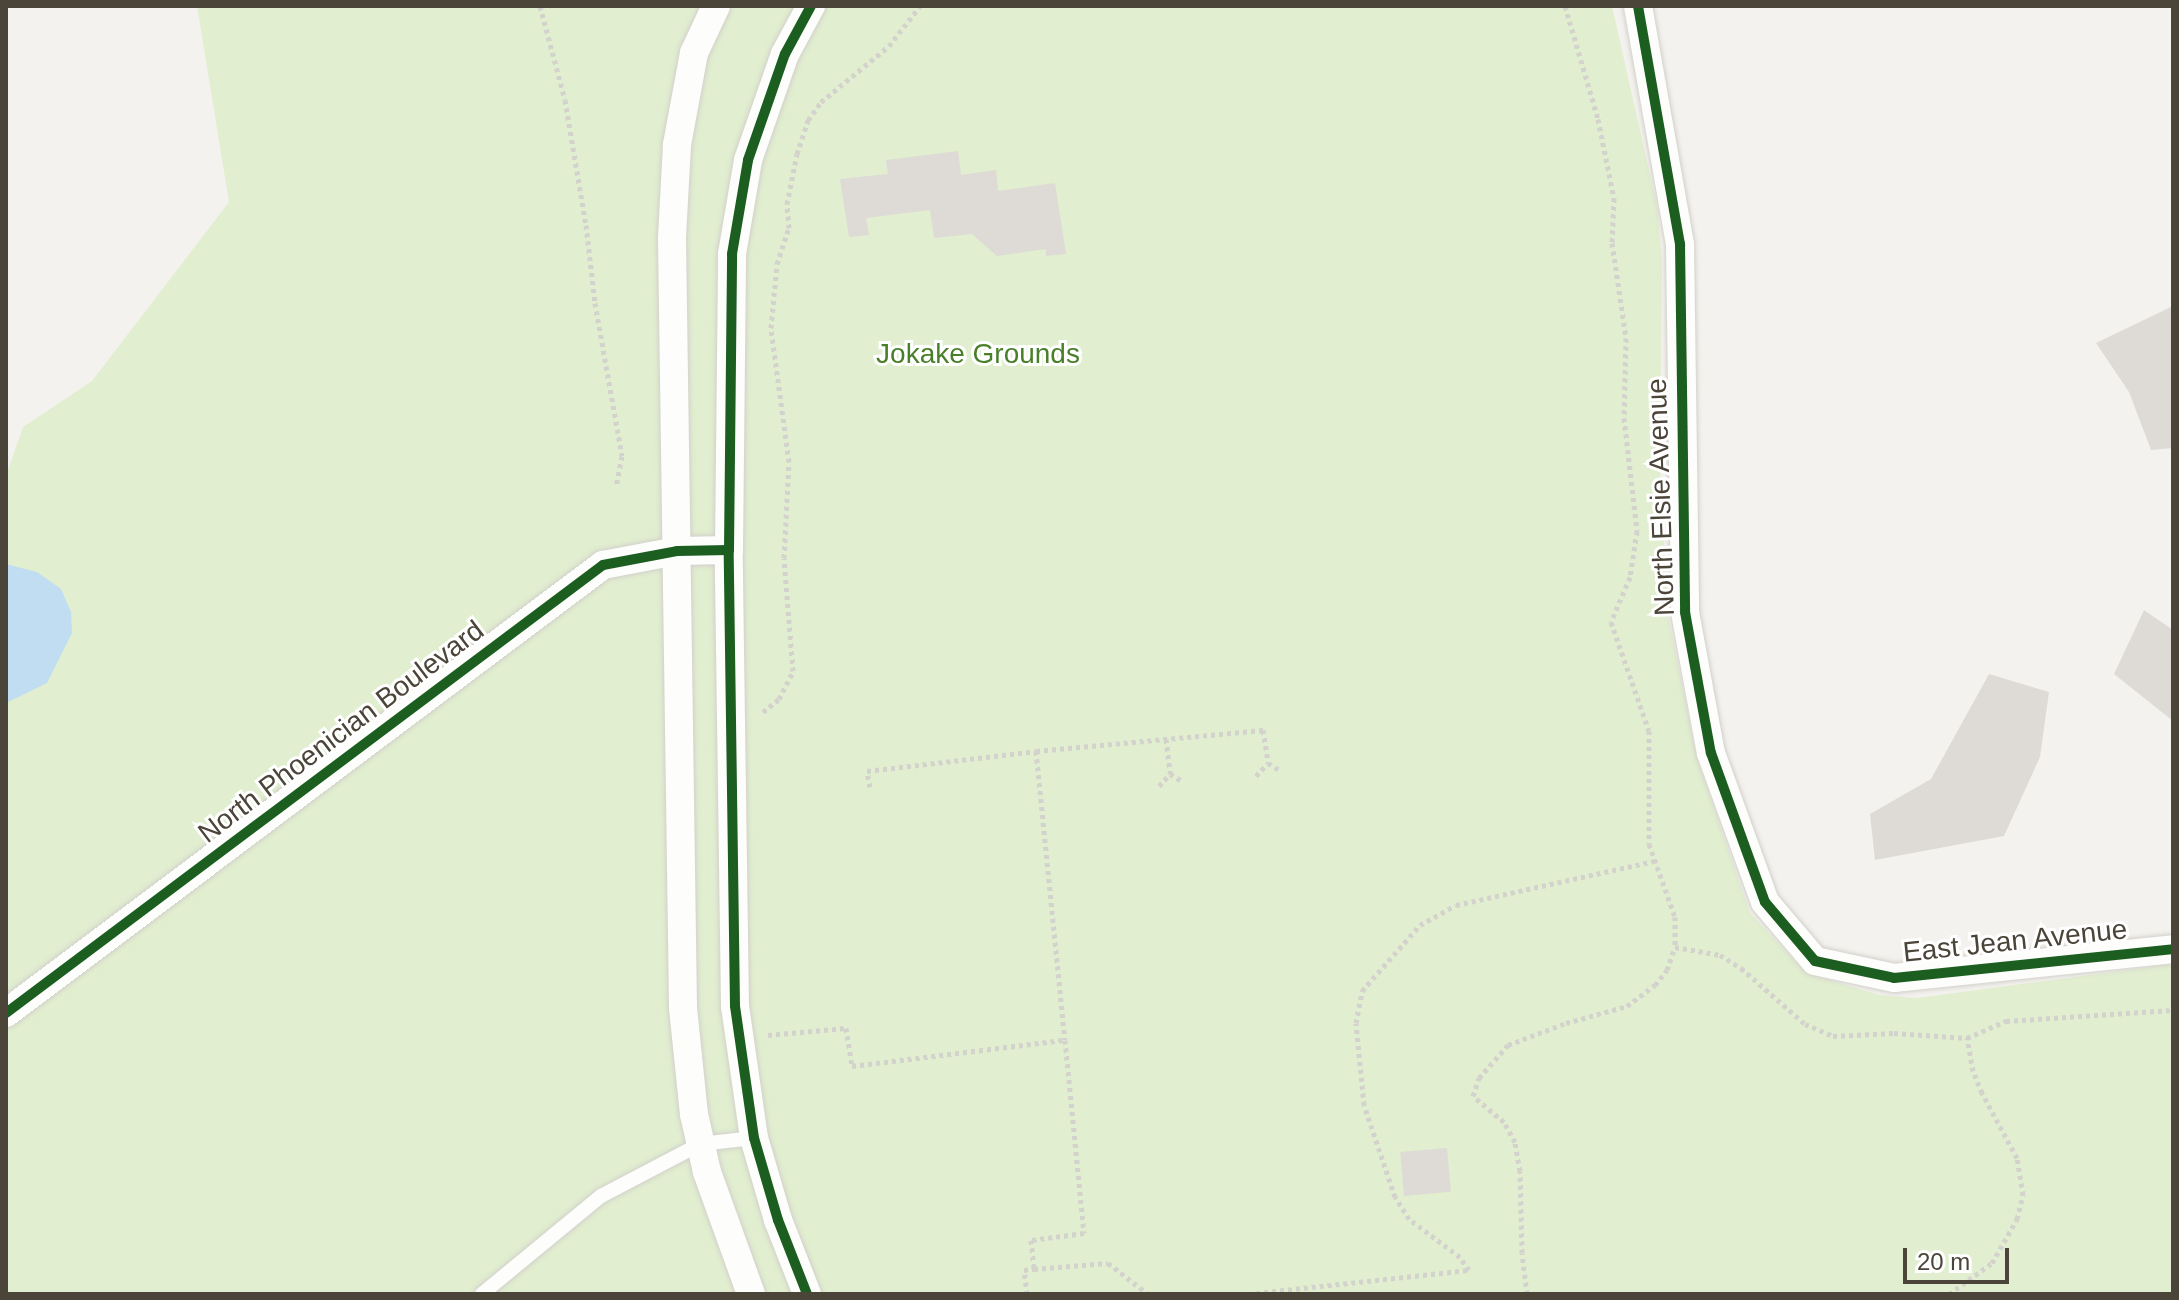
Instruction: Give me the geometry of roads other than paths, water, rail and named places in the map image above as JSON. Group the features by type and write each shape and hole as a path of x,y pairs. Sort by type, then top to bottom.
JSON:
{"street":[{"path":"716,6 694,53 677,145 672,238 683,1008 700,1144 751,1294"},
{"path":"807,1294 778,1220 754,1138 735,1006 729,550 732,254 748,160 785,54 811,6"},
{"name":"North Elsie Avenue","path":"1638,6 1680,244 1685,612 1711,753 1765,902 1815,961"},
{"name":"North Phoenician Boulevard","path":"6,1013 603,565 677,551 729,550"},
{"name":"East Jean Avenue","path":"1815,961 1894,978 2173,949"}],"lane":[{"path":"482,1294 601,1196 700,1144 754,1138"}],"water":[{"path":"6,564 37,572 61,589 71,612 72,633 47,683 6,703"}],"park label":[{"name":"Jokake Grounds","path":"978,354"}]}
